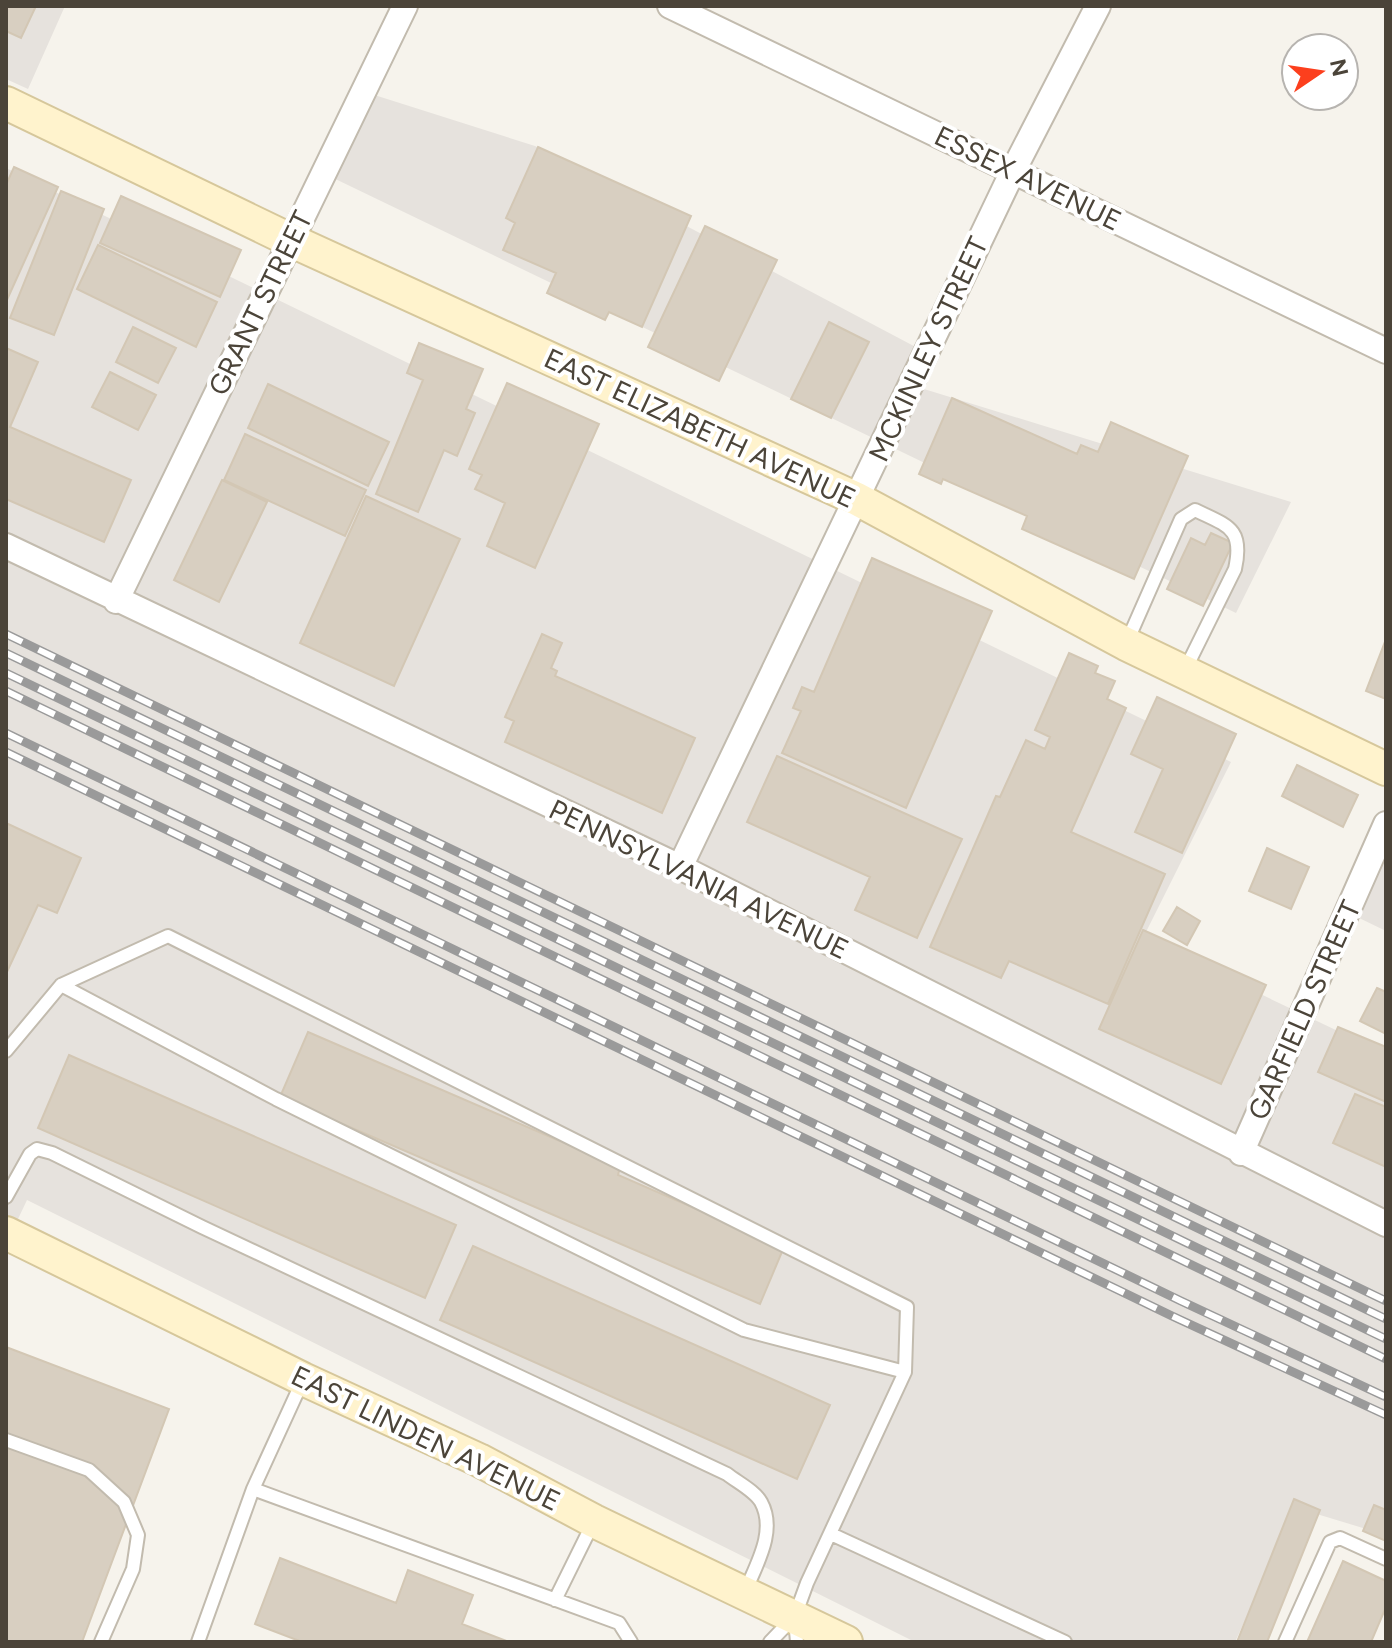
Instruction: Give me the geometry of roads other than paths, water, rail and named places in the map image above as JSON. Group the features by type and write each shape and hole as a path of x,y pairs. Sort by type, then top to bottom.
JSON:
{"street":[{"name":"GRANT STREET","path":"116,601 405,6"},
{"name":"ESSEX AVENUE","path":"670,6 1386,351"},
{"name":"MCKINLEY STREET","path":"680,867 1013,171 1098,6"},
{"name":"EAST ELIZABETH AVENUE","path":"6,103 290,240 857,499 1126,644 1386,769"},
{"name":"PENNSYLVANIA AVENUE","path":"6,546 680,867 1386,1224"},
{"name":"GARFIELD STREET","path":"1241,1153 1386,824"},
{"name":"EAST LINDEN AVENUE","path":"6,1233 303,1379 479,1460 594,1521 745,1592 796,1629 846,1642"}],"lane":[{"path":"1126,644 1181,519 1195,510 1229,526 1238,538 1235,569 1184,672"},
{"path":"6,1051 61,985 168,936 907,1307 905,1372 831,1534 796,1629 770,1642"},
{"path":"61,985 276,1099 744,1330 905,1372"},
{"path":"6,1197 30,1154 37,1149 52,1153 202,1227 727,1474 760,1500 768,1523 764,1545 745,1592"},
{"path":"198,1642 253,1489 303,1379"},
{"path":"6,1440 89,1470 124,1502 138,1535 133,1569 101,1642"},
{"path":"253,1489 619,1623 631,1642"},
{"path":"555,1600 594,1521"},
{"path":"831,1534 1065,1642"},
{"path":"1285,1642 1330,1542 1340,1538 1386,1559"}],"railway":[{"path":"6,634 1386,1301"},
{"path":"6,653 1386,1319"},
{"path":"6,673 1386,1339"},
{"path":"6,691 1386,1359"},
{"path":"6,733 1386,1397"},
{"path":"6,752 1172,1316 1386,1415"}]}
